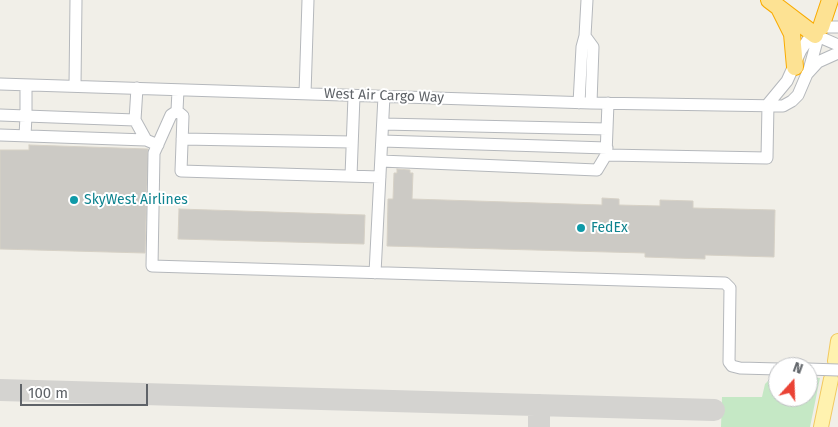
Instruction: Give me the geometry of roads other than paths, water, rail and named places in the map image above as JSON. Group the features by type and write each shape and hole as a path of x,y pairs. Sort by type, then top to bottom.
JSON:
{"highway":[{"path":"774,4 818,31 830,0"},
{"path":"774,4 793,38 801,70"}],"main road":[{"path":"820,427 834,370 838,341"}],"street":[{"path":"75,86 76,0"},
{"path":"305,94 308,0"},
{"path":"583,103 577,47 585,36 587,0"},
{"path":"818,31 838,27"},
{"path":"818,31 838,45"},
{"path":"801,70 817,41 818,31"},
{"path":"583,103 593,48 585,36"},
{"name":"West Air Cargo Way","path":"768,104 801,70 838,53"},
{"name":"West Air Cargo Way","path":"0,84 583,103 743,106 768,104 783,106 792,102 802,87 801,70"},
{"path":"25,136 26,85"},
{"path":"138,88 135,120 146,140"},
{"path":"177,111 178,90"},
{"path":"351,176 354,96"},
{"path":"375,273 384,96"},
{"path":"381,162 597,170 606,152 608,103"},
{"path":"382,141 767,158 768,104"},
{"path":"177,111 183,116 181,171 380,177"},
{"path":"177,111 171,115 154,159 152,266 725,283 730,288 729,362 732,366 740,368 768,369"},
{"path":"0,115 135,120"},
{"path":"383,124 607,129"},
{"path":"500,145 516,127"},
{"path":"0,136 146,140 158,145"},
{"path":"182,139 352,142"},
{"path":"818,369 834,370"}],"place":[{"name":"SkyWest Airlines","path":"74,200"},
{"name":"FedEx","path":"581,228"}]}
